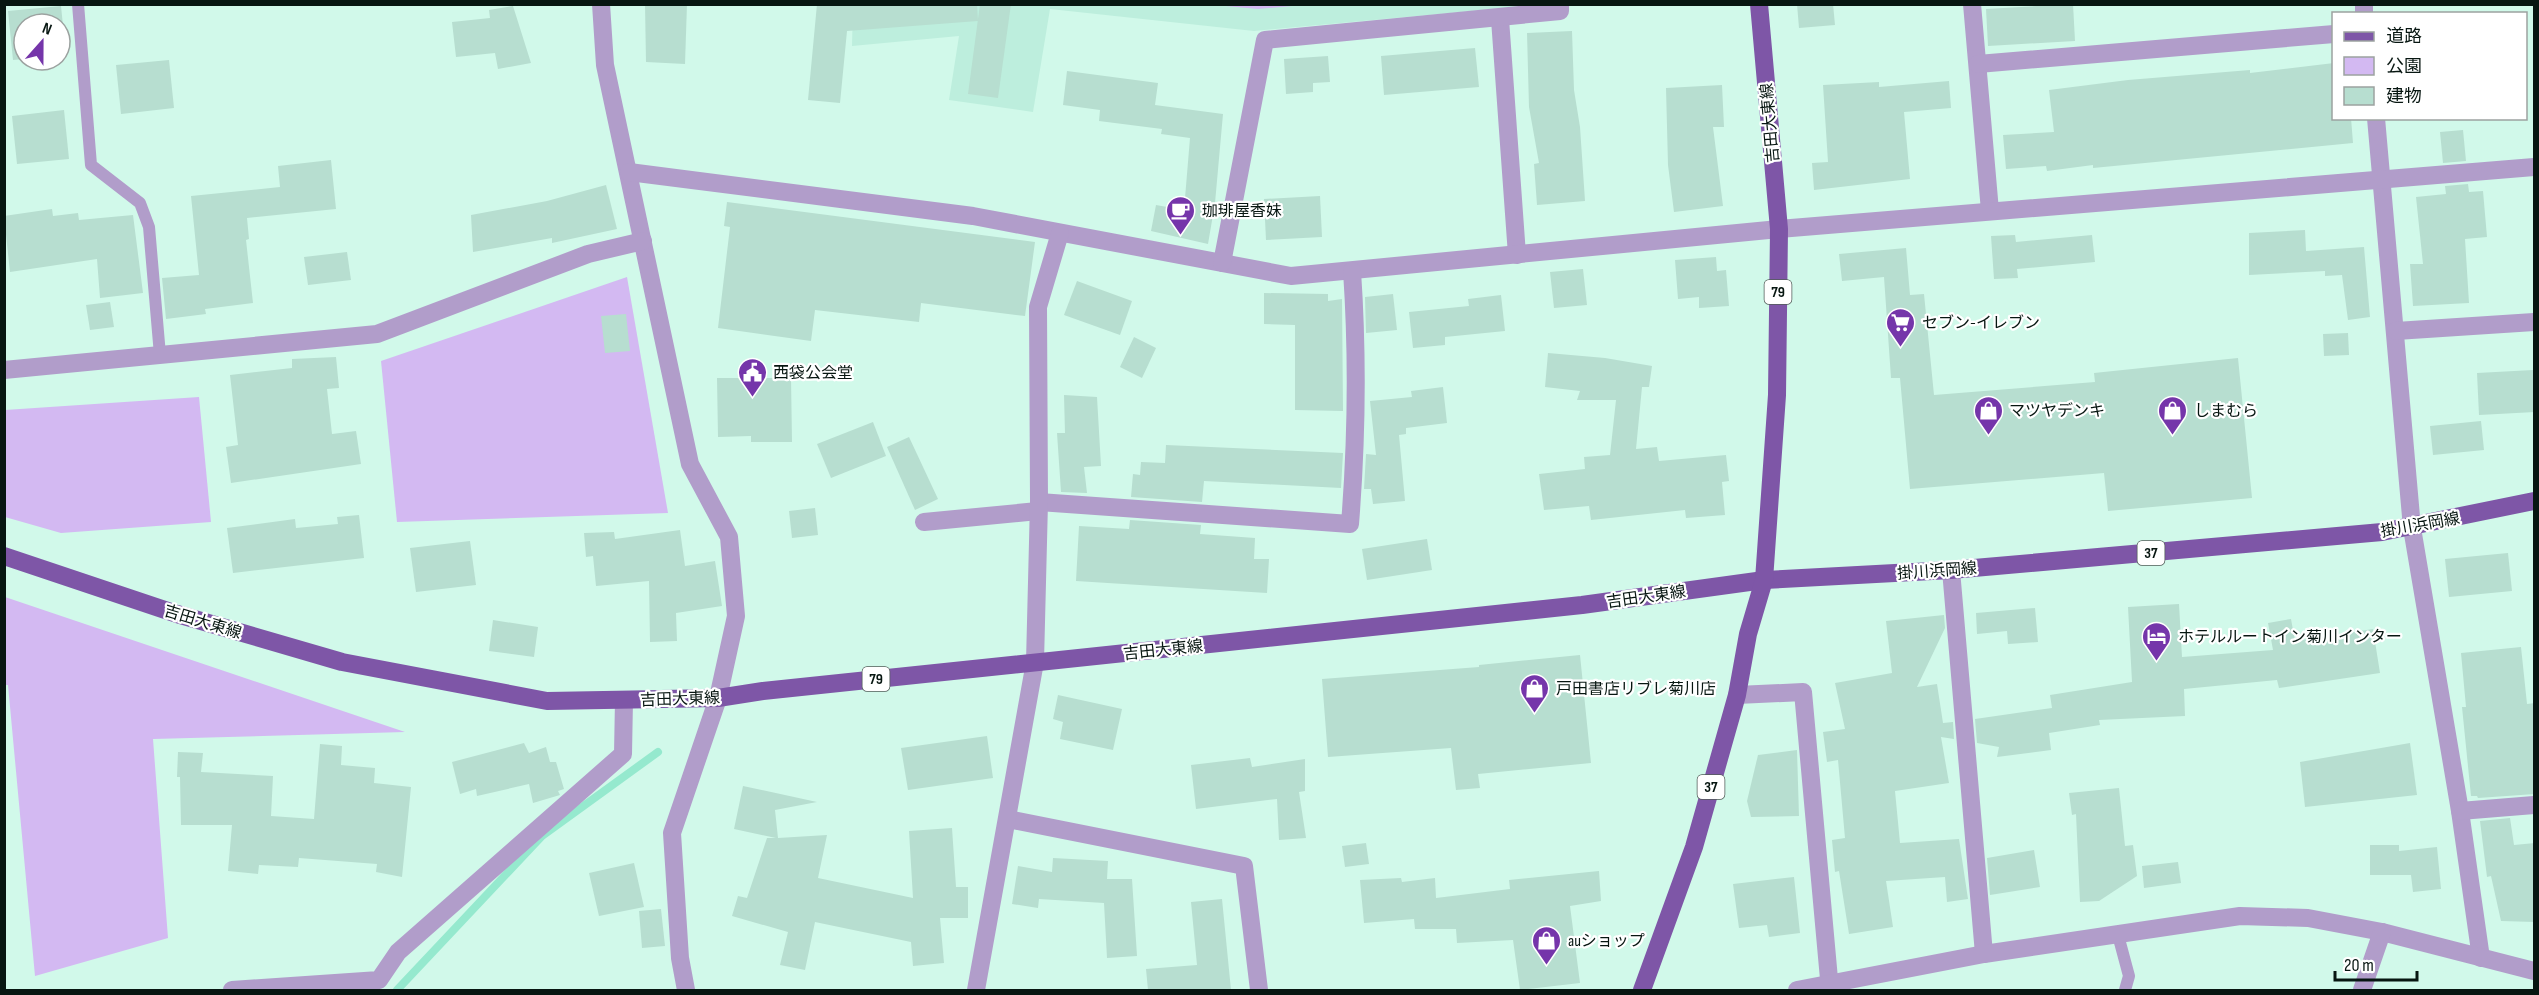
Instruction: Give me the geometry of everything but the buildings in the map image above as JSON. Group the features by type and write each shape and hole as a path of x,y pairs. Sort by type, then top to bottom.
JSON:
{"main road":[{"name":"吉田大東線","path":"4,556 177,614 342,662 547,701 718,698 763,691 1582,605 1764,580 1777,394 1779,229 1759,4"},
{"name":"掛川浜岡線","path":"1764,580 1951,570 2412,528 2535,501"},
{"name":"37","path":"1642,990 1694,847 1737,695 1748,634 1764,580"}],"street":[{"path":"601,4 605,65 690,464 729,537 736,616 718,698 672,833 680,958 686,990"},
{"path":"1222,263 1265,40 1500,19 1560,11 1560,4"},
{"path":"1972,4 1990,211"},
{"path":"1500,19 1517,255"},
{"path":"1978,64 2332,34"},
{"path":"2376,120 2412,528 2460,811 2481,958"},
{"path":"629,172 973,216 1291,276 1779,229 2535,167"},
{"path":"976,990 1035,662 1039,507 1038,307 1060,233"},
{"path":"4,370 377,334 588,254 643,241"},
{"path":"924,522 1039,507 1350,524 1357,431 1358,359 1352,271"},
{"path":"2396,330 2535,322"},
{"path":"1951,570 1984,954"},
{"path":"1737,695 1803,692 1830,988"},
{"path":"232,990 379,980 398,952 562,811 623,754 624,700"},
{"path":"2460,811 2535,806"},
{"path":"1008,819 1244,866 1259,990"},
{"path":"1797,990 1830,988 1984,954 2240,916 2308,918 2382,932 2535,971"},
{"path":"2362,990 2382,932"}],"lane":[{"path":"78,4 91,165 140,203 149,227 160,355"},
{"path":"2118,935 2128,976 2125,990"}],"shaded area":[{"path":"853,5 1537,5 1254,31 1050,9 1033,112 949,100 959,36 852,46"}],"green space":[{"path":"1215,4 1303,5 1258,9"},
{"path":"627,277 668,513 397,522 381,361"},
{"path":"199,397 211,522 61,533 5,517 5,410"},
{"path":"4,597 405,732 153,739 168,938 35,976 8,685 5,685"}],"waterway":[{"path":"397,990 542,836 658,752"}],"place":[{"name":"珈琲屋香妹","path":"1181,236"},
{"name":"セブン-イレブン","path":"1901,348"},
{"name":"西袋公会堂","path":"752,398"},
{"name":"マツヤデンキ","path":"1988,436"},
{"name":"しまむら","path":"2173,436"},
{"name":"ホテルルートイン菊川インター","path":"2157,662"},
{"name":"戸田書店リブレ菊川店","path":"1535,714"},
{"name":"auショップ","path":"1547,966"}]}
